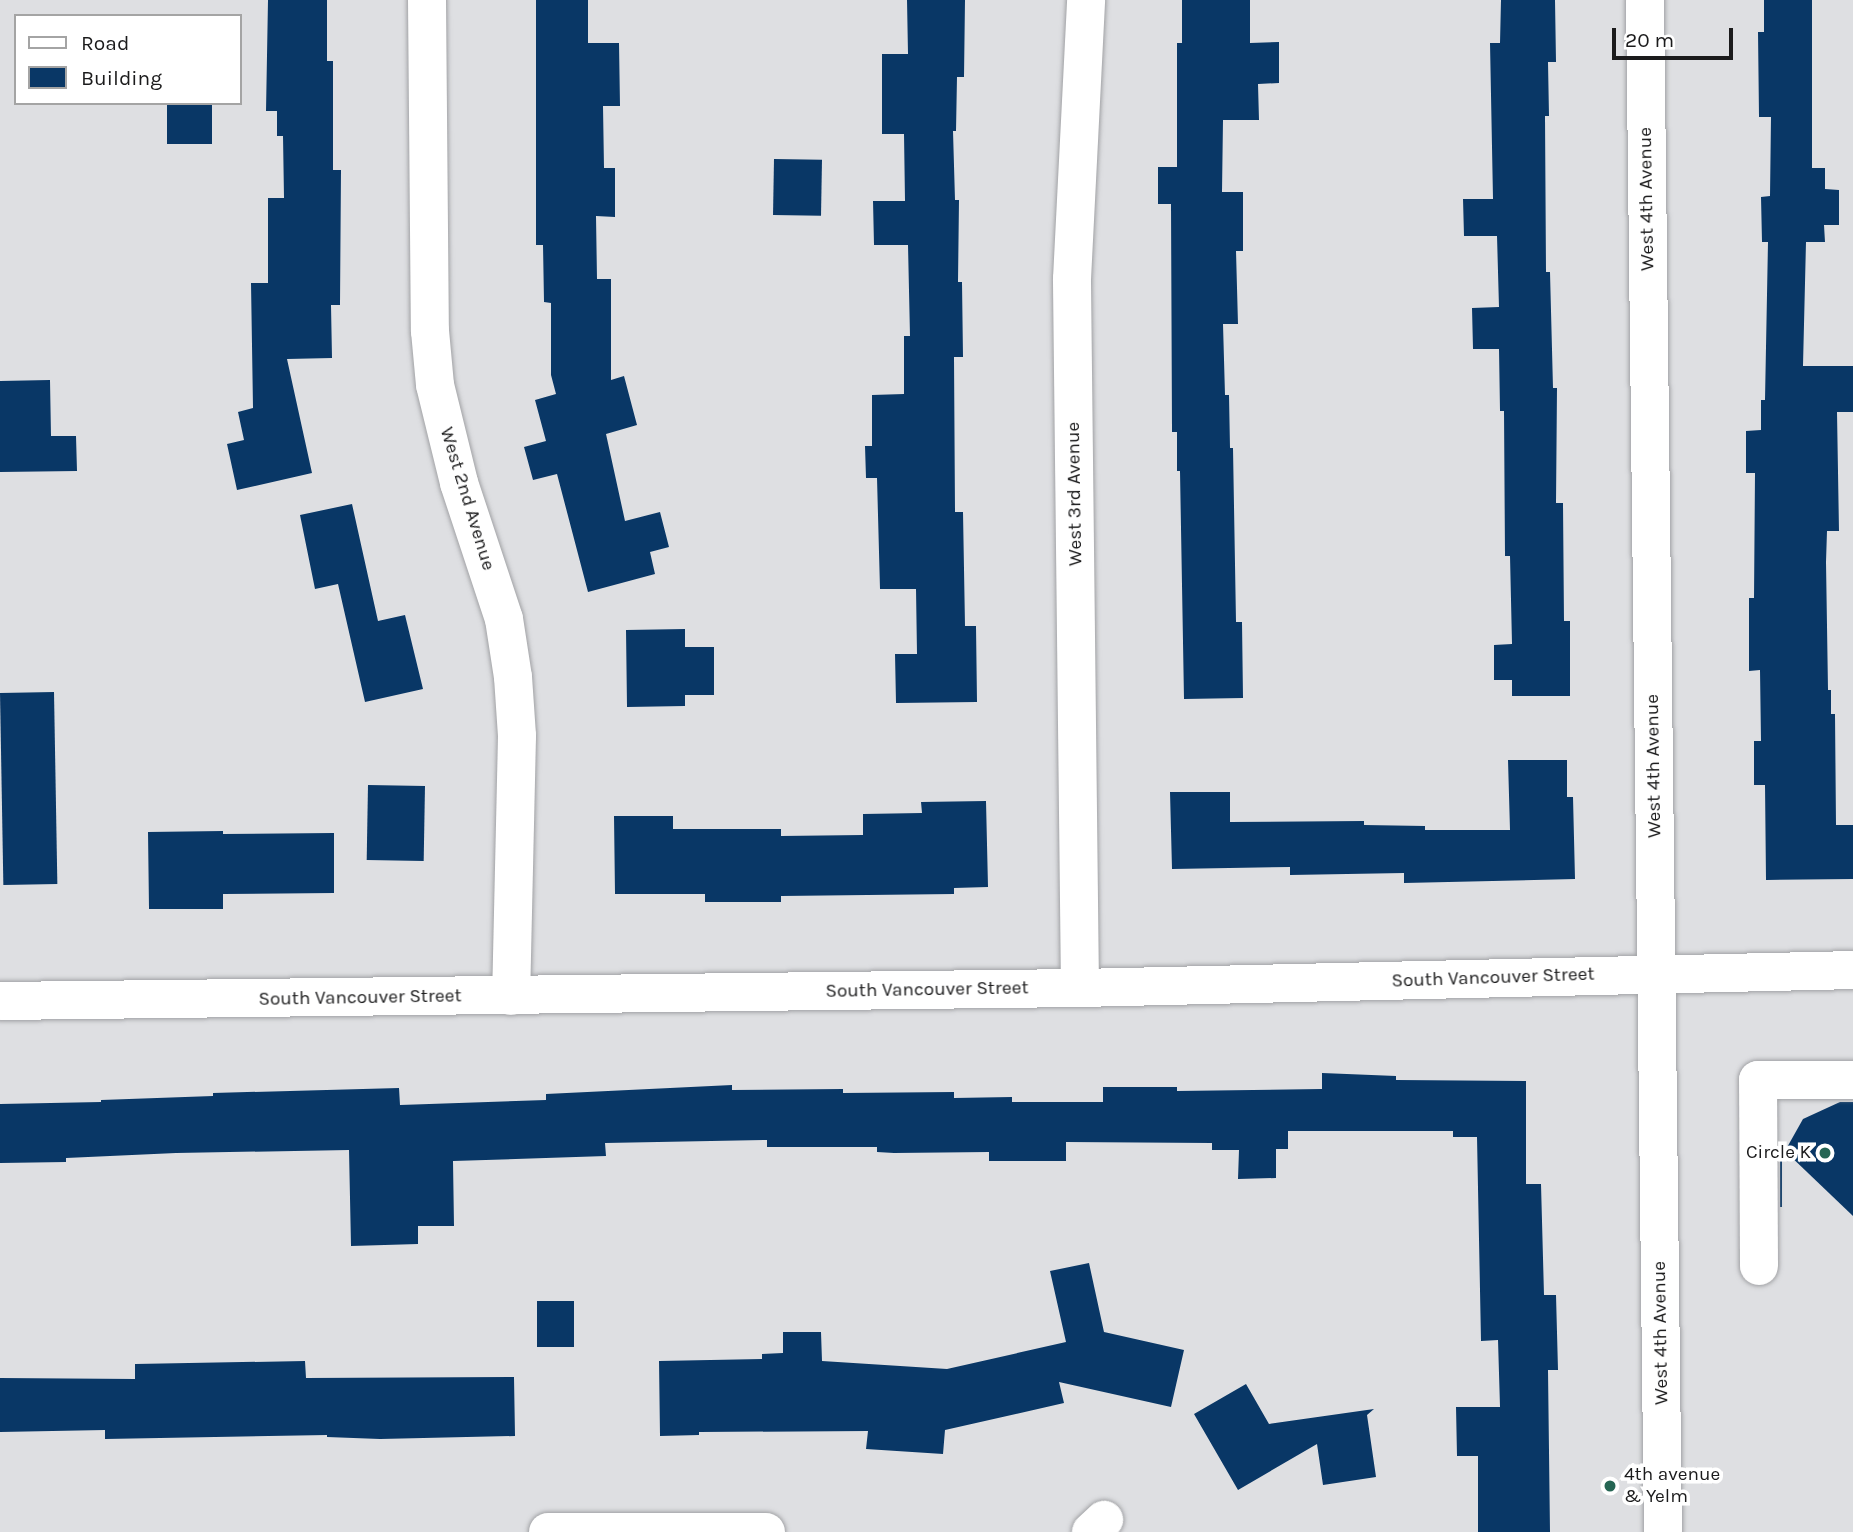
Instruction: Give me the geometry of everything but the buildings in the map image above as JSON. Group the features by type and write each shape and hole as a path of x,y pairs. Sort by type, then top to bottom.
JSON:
{"street":[{"name":"West 2nd Avenue","path":"427,0 430,331 435,385 459,483 504,619 513,677 517,736 511,996"},
{"name":"West 3rd Avenue","path":"1080,988 1072,279 1086,0"},
{"name":"West 4th Avenue","path":"1645,0 1663,1532"},
{"name":"South Vancouver Street","path":"0,1001 1080,988 1853,970"},
{"path":"1759,1266 1758,1080 1853,1080"},
{"path":"548,1532 766,1532"}],"place":[{"name":"Circle K","path":"1825,1153"},
{"name":"4th avenue & Yelm","path":"1610,1486"}]}
